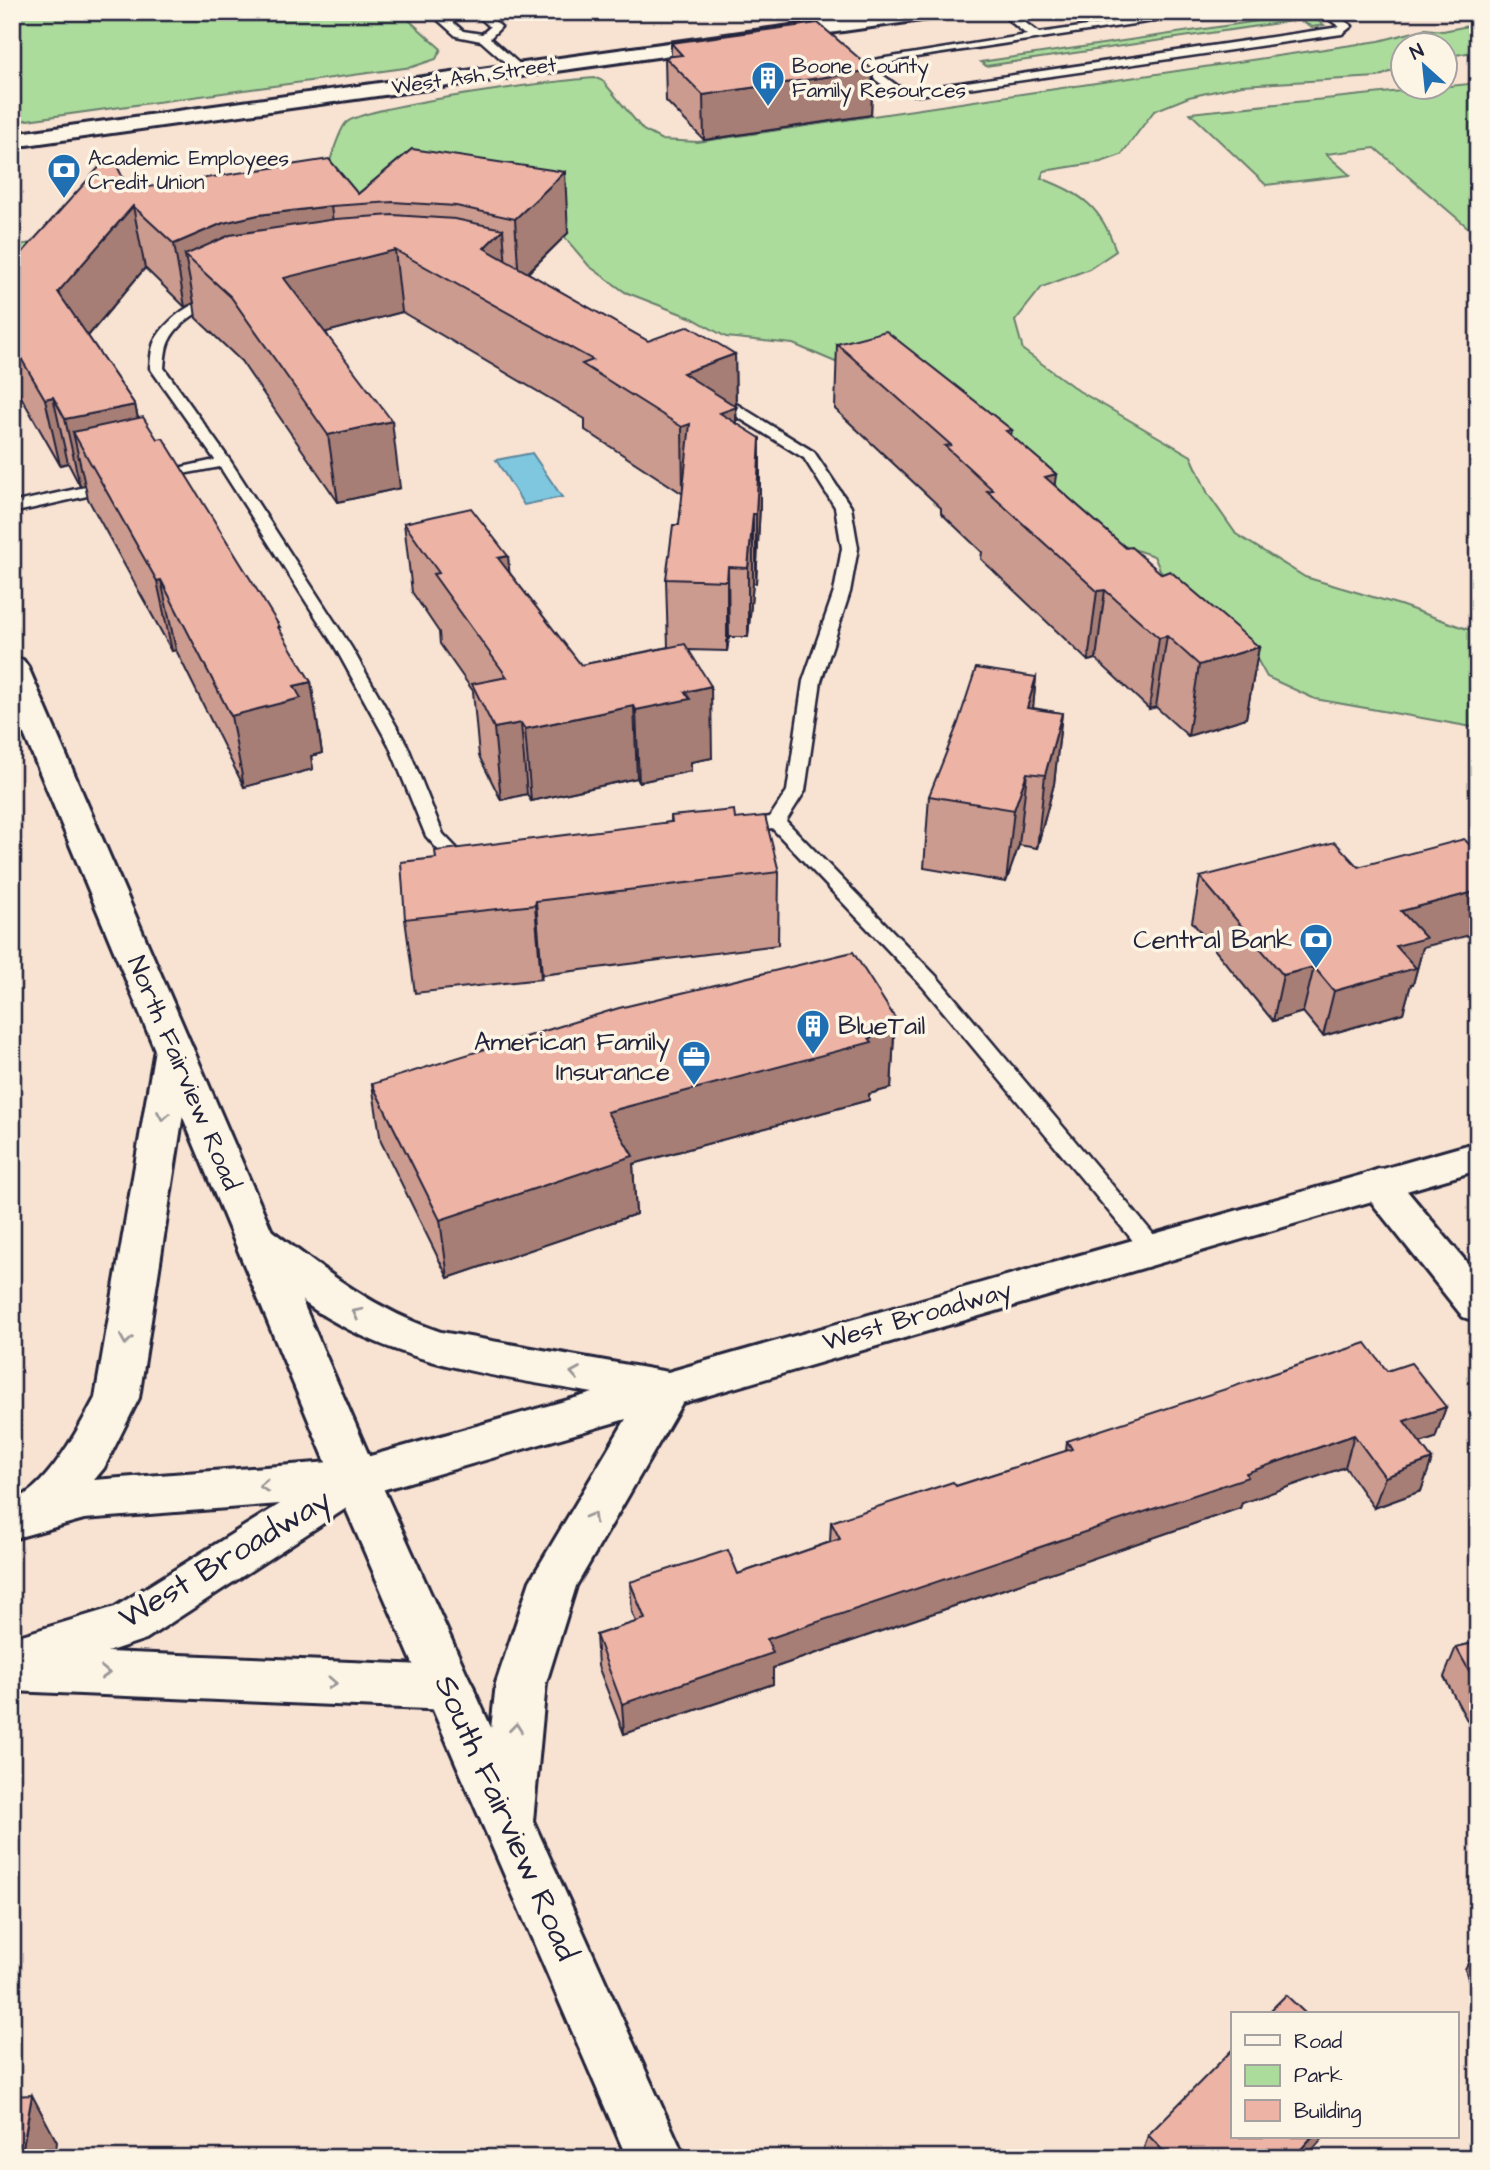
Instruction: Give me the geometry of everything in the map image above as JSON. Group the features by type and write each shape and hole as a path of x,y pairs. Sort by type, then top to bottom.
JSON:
{"street":[{"name":"West Ash Street","path":"12,141 936,12"},
{"name":"North Fairview Road","path":"12,667 356,1479"},
{"path":"26,1516 88,1455 117,1398 174,1048"},
{"name":"West Broadway","path":"26,1516 84,1500 356,1479 1478,1156"},
{"path":"1379,1184 1478,1306"},
{"path":"256,1241 340,1305 402,1336 440,1349 667,1389 554,1581 521,1684 508,1821"},
{"name":"West Broadway","path":"12,1659 129,1624 356,1479"},
{"name":"South Fairview Road","path":"356,1479 656,2158"},
{"path":"12,1669 449,1688"}],"lane":[{"path":"434,12 460,34 484,38 519,69"},
{"path":"479,12 496,27 484,38"},
{"path":"1004,12 1037,37"},
{"path":"1208,12 902,56 871,63 867,69 896,90 919,92 1342,31 1347,26 1324,12"},
{"path":"400,270 461,274 513,286 676,373 809,455 843,507 850,548 842,592 812,681 796,791 776,822 561,858 462,865 435,836 398,745 343,647 225,462 157,368 163,338 188,312 240,289 317,276 400,270"},
{"path":"12,508 225,462"},
{"path":"776,822 930,982 1152,1248"}],"green space":[{"path":"12,12 400,12 441,49 436,59 412,67 12,122"},
{"path":"1286,12 1305,12 1324,25 1312,27 1299,20 986,66 981,62 1292,16"},
{"path":"1478,24 1478,51 1458,55 1458,32 1414,32 1425,29 1443,31"},
{"path":"1388,39 1388,73 1378,77 1242,85 1189,97 1154,111 1121,155 1101,162 1044,171 1041,178 1068,190 1089,204 1104,223 1116,251 1089,269 1042,287 1015,321 1023,350 1079,391 1191,456 1208,494 1236,534 1305,577 1400,605 1478,633 1478,728 1315,699 1267,677 1244,636 1174,601 1154,556 1097,537 852,369 793,344 726,337 692,318 625,292 589,266 556,227 12,276 12,246 126,228 321,188 346,123 360,116 424,102 507,88 596,78 603,81 643,130 662,140 698,142"},
{"path":"1478,83 1478,229 1471,230 1375,148 1326,154 1350,175 1266,185 1190,113 1388,92 1388,102 1458,102 1458,85"}],"water":[{"path":"532,453 562,497 524,505 496,460"}],"building":[{"path":"818,23 873,70 703,95 665,57 682,55 671,43"},
{"path":"412,149 565,172 515,219 456,206 393,202 331,206 258,215 223,223 174,244 133,206 58,292 135,405 65,419 53,397 45,399 12,343 12,264 111,154 129,190 329,159 358,194"},
{"path":"393,215 455,219 503,229 484,248 648,341 689,326 735,354 683,373 737,407 720,413 760,438 756,514 753,514 748,568 728,567 727,581 666,579 673,525 679,525 690,424 682,427 582,364 593,360 395,250 284,278 392,421 328,435 231,297 185,255 230,235 336,219"},
{"path":"886,331 1012,430 1006,431 1056,474 1045,477 1126,548 1131,547 1162,574 1170,571 1259,647 1199,665 1167,636 1159,638 1105,590 1097,591 987,491 993,490 945,446 951,445 837,344"},
{"path":"143,417 157,439 163,438 311,682 294,686 301,698 231,716 161,580 157,581 73,432"},
{"path":"471,508 508,556 498,558 581,665 685,644 711,686 685,692 690,699 636,710 634,706 525,729 521,723 494,728 472,684 507,677 433,574 439,573 404,523"},
{"path":"976,668 1036,677 1027,708 1062,713 1045,775 1027,773 1014,810 929,796"},
{"path":"734,810 735,819 765,816 779,872 536,901 535,905 405,919 401,862 436,858 435,851 672,822 671,816"},
{"path":"1464,839 1478,853 1478,891 1401,911 1426,938 1396,946 1416,968 1334,991 1314,967 1283,975 1200,877 1335,842 1358,867"},
{"path":"853,952 895,1018 888,1020 894,1031 869,1038 872,1042 607,1112 633,1156 440,1220 372,1084 619,1008"},
{"path":"1366,1343 1387,1371 1411,1363 1446,1407 1404,1421 1432,1459 1385,1477 1354,1435 1246,1473 1248,1477 767,1639 773,1653 622,1704 596,1635 645,1619 630,1582 728,1550 738,1574 840,1539 831,1522 953,1482 956,1486 1072,1449 1067,1441"},
{"path":"1478,1642 1478,1687 1456,1647"},
{"path":"1286,1995 1304,2012 1269,2012"},
{"path":"1231,2051 1231,2138 1311,2138 1293,2158 1170,2158 1148,2135"},
{"path":"32,2095 21,2158 12,2158 12,2096"}],"place":[{"name":"Boone County Family Resources","path":"768,108"},
{"name":"Academic Employees Credit Union","path":"64,200"},
{"name":"Central Bank","path":"1316,970"},
{"name":"BlueTail","path":"813,1056"},
{"name":"American Family Insurance","path":"694,1087"}]}
